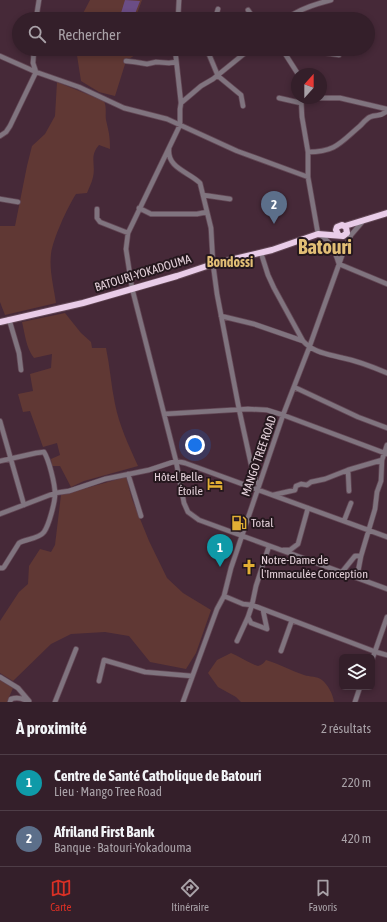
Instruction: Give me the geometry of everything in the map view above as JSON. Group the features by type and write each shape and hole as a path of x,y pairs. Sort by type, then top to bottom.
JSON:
{"highway":[{"path":"360,222 343,236 337,232 340,225 345,226 387,213"},
{"path":"345,226 347,228 347,233"},
{"name":"BATOURI-YOKADOUMA","path":"0,322 83,302 177,276 213,264 282,247 321,234 333,236 337,232"}],"street":[{"path":"37,12 39,0"},
{"path":"178,12 179,0"},
{"path":"296,12 308,6 331,0"},
{"path":"0,56 36,72 79,87 124,108 167,119 236,151 308,177"},
{"path":"0,136 6,132 10,126 36,72 33,62 33,56"},
{"path":"176,56 181,103 180,125 128,233 126,249 132,288 176,461 184,503 188,512 199,520 387,589"},
{"path":"210,56 218,76 241,95 243,106"},
{"path":"181,103 201,86 218,76 242,56"},
{"path":"287,56 294,68"},
{"path":"126,61 147,64 156,62 176,62"},
{"path":"279,98 291,100"},
{"path":"327,98 340,98 387,110"},
{"path":"301,104 308,152 308,177 321,234 328,241 339,264 387,284"},
{"path":"308,152 321,152 334,148 370,117 381,116 387,110"},
{"path":"169,147 168,153 171,161 176,167 195,178 200,183 210,228 213,264 221,316 239,409 253,472 259,485"},
{"path":"163,161 171,161"},
{"path":"203,195 230,199"},
{"path":"0,199 18,202"},
{"path":"139,208 151,214 196,214 207,212"},
{"path":"96,209 97,218 100,222 128,233"},
{"name":"MANGO TREE ROAD","path":"183,702 217,609 224,596 231,568 259,485 339,264 351,235 360,222"},
{"path":"261,253 274,288 303,342 309,348 326,355 356,362 387,373"},
{"path":"221,316 254,324 303,342"},
{"path":"9,320 19,353 21,370"},
{"path":"294,387 358,417 387,428"},
{"path":"164,414 259,409 283,416 386,454"},
{"path":"0,421 24,505"},
{"path":"357,577 361,556 370,530 375,509 377,492 381,480 382,460 386,454 387,445"},
{"path":"0,461 44,452 48,462 55,493 51,512 44,532 40,536 19,542 3,568 0,568"},
{"path":"274,495 295,490 296,486 301,484 307,485 311,482 325,479 348,470 382,460"},
{"path":"0,514 55,493 69,491 105,479 149,470 176,461 274,495 387,537"},
{"path":"348,470 348,490"},
{"path":"128,474 141,516"},
{"path":"344,521 351,503"},
{"path":"280,550 290,550 298,544 308,508"},
{"path":"237,641 248,617 269,546"},
{"path":"342,572 355,556 361,556"},
{"path":"224,596 387,655"},
{"path":"248,617 251,623 263,629 267,629 263,610"},
{"path":"376,652 387,617"},
{"path":"282,651 292,620"},
{"path":"55,702 76,649"},
{"path":"99,681 104,660 146,672 192,676"},
{"path":"0,678 18,688 30,702"},
{"path":"354,702 359,690"},
{"path":"10,702 11,699 20,698 30,702"}],"shaded area":[{"path":"90,0 142,0 138,12 84,12"},
{"path":"125,0 140,1 136,12 121,12"},
{"path":"77,56 134,56 126,61 115,96 99,92 81,81"},
{"path":"57,82 104,101 110,138 110,149 99,145 96,149 93,157 94,173 87,193 76,194 54,240 51,254 51,266 56,303 5,315 0,302 0,226 15,226 32,146 45,134 55,116"},
{"path":"65,313 81,333 91,342 92,348 106,348 119,420 138,466 84,481 71,487 60,466 52,466 51,459 60,455 57,443 43,447 30,411 23,412 18,394 33,391 30,374 51,368 52,354 34,358 27,345 22,322"},
{"path":"126,477 132,499 149,541 167,578 183,593 211,610 196,653 186,669 150,662 129,636 105,632 71,634 51,644 13,681 0,673 0,621 19,592 28,584 29,566 40,549 51,552 55,545 61,495"},
{"path":"231,653 256,666 264,663 266,660 306,676 316,677 324,682 330,690 334,702 241,702 236,697 218,687 208,673 217,660"},
{"path":"0,680 13,688 7,702 0,702"}],"place":[{"name":"Afriland First Bank","path":"274,224"},
{"name":"Hôtel Belle Étoile","path":"215,484"},
{"name":"Total","path":"239,523"},
{"name":"Centre de Santé Catholique de Batouri","path":"220,567"},
{"name":"Notre-Dame de l'Immaculée Conception","path":"249,567"}],"district":[{"name":"Batouri","path":"325,247"},
{"name":"Bondossi","path":"230,262"}]}
